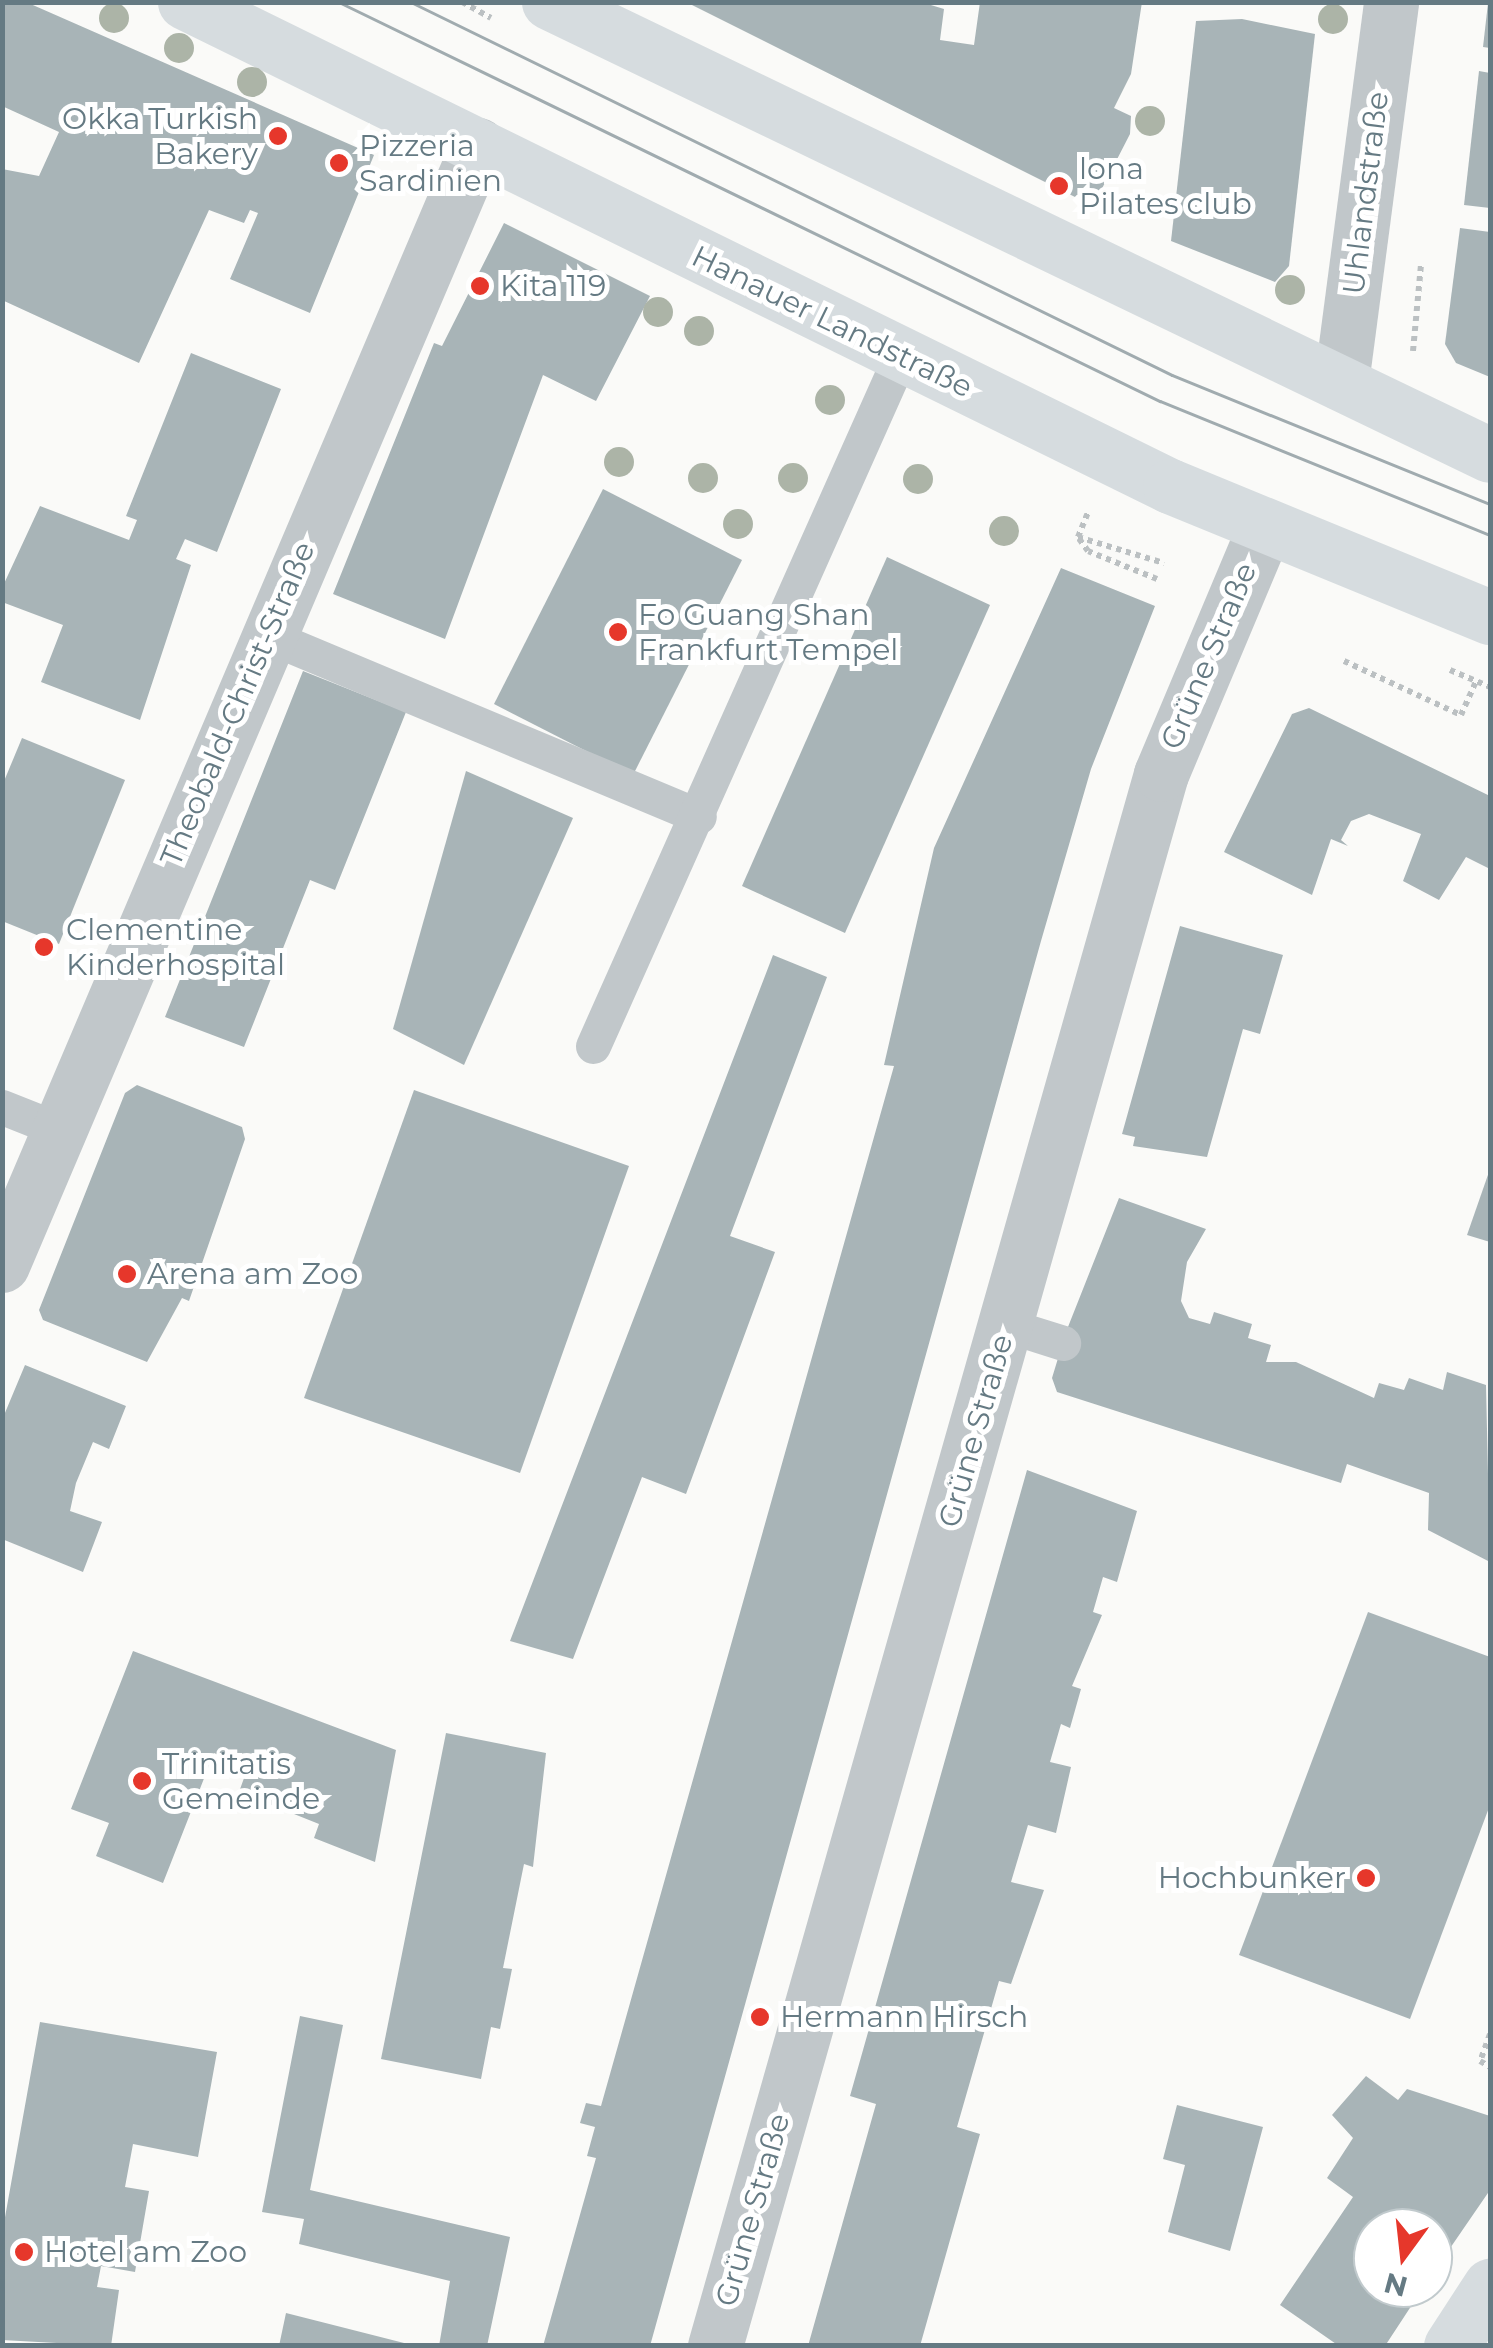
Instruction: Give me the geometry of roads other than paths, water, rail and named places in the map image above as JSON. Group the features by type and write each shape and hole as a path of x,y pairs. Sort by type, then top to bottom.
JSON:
{"main road":[{"name":"Hanauer Landstraße","path":"185,2 900,357 1265,527 1490,617"},
{"path":"549,2 1490,455"},
{"path":"1451,2346 1490,2286"}],"street":[{"name":"Uhlandstraße","path":"1341,383 1391,2"},
{"name":"Theobald-Christ-Straße","path":"2,1265 55,1128 478,145"},
{"name":"Grüne Straße","path":"715,2346 1161,774 1265,527"}],"lane":[{"path":"592,1046 900,357"},
{"path":"268,636 698,816"},
{"path":"2,1107 55,1128"},
{"path":"1006,1325 1063,1344"}],"tram line":[{"path":"339,2 1160,401 1490,535"},
{"path":"411,2 1172,375 1490,504"}],"place":[{"name":"Okka Turkish Bakery","path":"278,136"},
{"name":"Pizzeria Sardinien","path":"339,163"},
{"name":"lona Pilates club","path":"1059,186"},
{"name":"Kita 119","path":"480,286"},
{"name":"Fo Guang Shan Frankfurt Tempel","path":"618,632"},
{"name":"Clementine Kinderhospital","path":"44,947"},
{"name":"Arena am Zoo","path":"127,1274"},
{"name":"Trinitatis Gemeinde","path":"142,1781"},
{"name":"Hochbunker","path":"1366,1878"},
{"name":"Hermann Hirsch","path":"760,2017"},
{"name":"Hotel am Zoo","path":"24,2252"}]}
